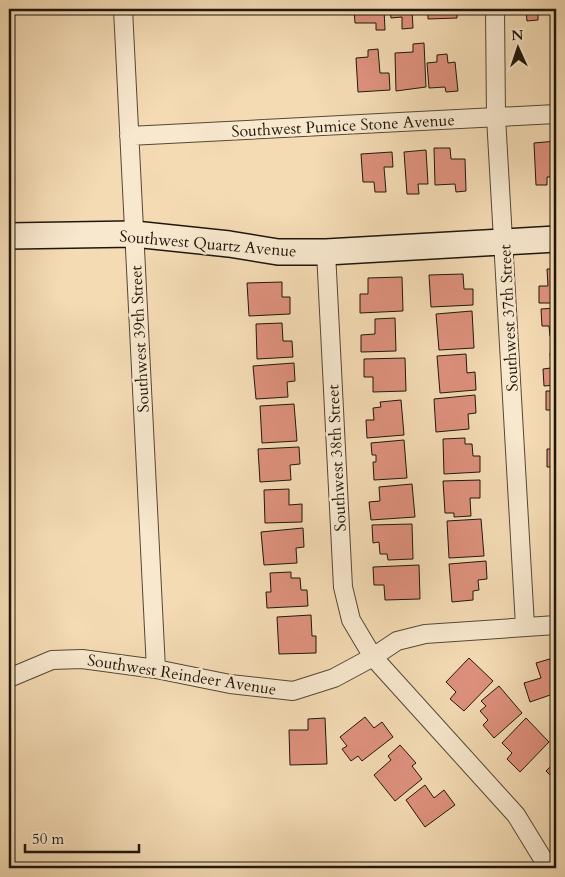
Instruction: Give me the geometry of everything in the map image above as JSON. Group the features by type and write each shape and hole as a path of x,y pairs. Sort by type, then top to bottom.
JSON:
{"street":[{"name":"Southwest 39th Street","path":"123,9 156,669"},
{"name":"Southwest 37th Street","path":"496,9 496,116 524,626"},
{"name":"Southwest Pumice Stone Avenue","path":"129,136 556,114"},
{"name":"Southwest Quartz Avenue","path":"9,236 134,234 229,244 278,252 326,252 556,239"},
{"name":"Southwest 38th Street","path":"326,252 342,587 351,620 373,657"},
{"name":"Southwest Reindeer Avenue","path":"9,678 52,660 82,659 156,669 230,684 293,691 334,678 373,657 397,641 425,634 556,625"},
{"path":"373,657 516,815 546,864 546,868"}],"building":[{"path":"354,9 384,9 385,30 376,30 376,23 355,23"},
{"path":"390,9 412,9 413,28 402,29 402,17 391,18"},
{"path":"428,9 457,9 457,18 428,19"},
{"path":"526,9 554,9 554,11 538,12 538,20 527,21"},
{"path":"424,43 426,87 396,91 395,53 413,52 413,44"},
{"path":"378,49 380,73 389,73 390,90 358,92 356,58 368,57 368,50"},
{"path":"447,54 448,63 455,62 458,91 446,92 445,87 429,88 427,63 437,62 437,55"},
{"path":"556,141 556,177 547,177 547,185 536,185 534,143"},
{"path":"434,148 450,148 451,159 465,159 466,191 456,192 455,184 435,185"},
{"path":"426,150 428,184 418,184 419,194 407,194 404,152"},
{"path":"392,152 393,167 384,167 386,192 375,192 374,182 363,182 361,154"},
{"path":"547,269 556,269 556,303 539,303 539,286 548,286"},
{"path":"463,274 464,289 473,289 473,305 431,307 429,275"},
{"path":"402,277 403,311 360,313 360,294 368,294 368,278"},
{"path":"282,282 282,297 290,297 290,314 249,316 247,283"},
{"path":"556,308 556,336 550,336 549,326 542,326 541,309"},
{"path":"472,311 474,348 439,350 436,314"},
{"path":"395,318 396,351 361,352 361,335 375,334 375,319"},
{"path":"282,323 283,341 292,341 293,357 257,359 256,324"},
{"path":"550,353 556,353 556,385 544,386 543,369 551,368"},
{"path":"466,354 467,373 475,372 476,390 440,393 437,356"},
{"path":"405,358 406,391 373,392 373,377 364,377 364,359"},
{"path":"294,363 295,381 287,382 288,397 256,399 253,366"},
{"path":"546,391 556,391 556,420 553,420 553,410 546,410"},
{"path":"475,395 476,413 468,414 469,429 436,432 434,399"},
{"path":"401,400 404,435 367,438 366,420 374,420 373,408 381,407 380,402"},
{"path":"294,404 297,441 262,443 260,406"},
{"path":"465,438 465,444 472,444 473,456 480,456 480,472 444,474 443,439"},
{"path":"404,440 407,478 374,480 373,462 376,462 376,455 372,455 371,443"},
{"path":"299,447 300,464 290,465 291,480 260,482 258,449"},
{"path":"547,449 556,449 556,467 547,467"},
{"path":"551,473 556,473 556,509 552,510"},
{"path":"480,480 480,498 470,498 471,516 454,517 454,513 445,513 443,481"},
{"path":"412,484 415,517 371,520 369,502 380,501 379,487"},
{"path":"289,489 289,505 302,504 302,522 265,523 264,490"},
{"path":"481,519 484,556 449,558 447,521"},
{"path":"412,524 413,559 388,560 387,554 380,554 379,542 373,543 372,525"},
{"path":"303,528 304,547 296,548 297,563 264,565 261,532"},
{"path":"551,534 556,534 556,552 552,552"},
{"path":"552,557 556,557 556,575 553,575"},
{"path":"486,561 487,579 478,580 479,590 473,591 473,600 452,602 449,564"},
{"path":"419,565 420,599 385,600 384,585 374,585 373,567"},
{"path":"291,572 291,578 300,578 301,590 307,590 308,606 267,608 266,592 271,592 270,573"},
{"path":"311,615 312,636 316,636 316,653 279,654 277,617"},
{"path":"469,658 493,681 464,711 450,699 456,692 446,682"},
{"path":"553,658 556,669 556,693 530,702 524,683 541,678 536,663"},
{"path":"499,686 522,713 494,738 483,725 488,720 480,711 486,706 481,701"},
{"path":"365,717 374,728 382,722 393,737 362,761 358,756 351,761 342,749 347,746 340,737"},
{"path":"325,718 327,764 290,765 289,730 308,730 308,719"},
{"path":"526,718 549,742 520,772 507,759 512,753 502,743"},
{"path":"400,745 416,763 412,766 422,779 395,801 374,775 391,760 388,756"},
{"path":"556,761 556,781 546,771"},
{"path":"425,785 434,798 444,790 455,805 425,827 406,800"}]}
